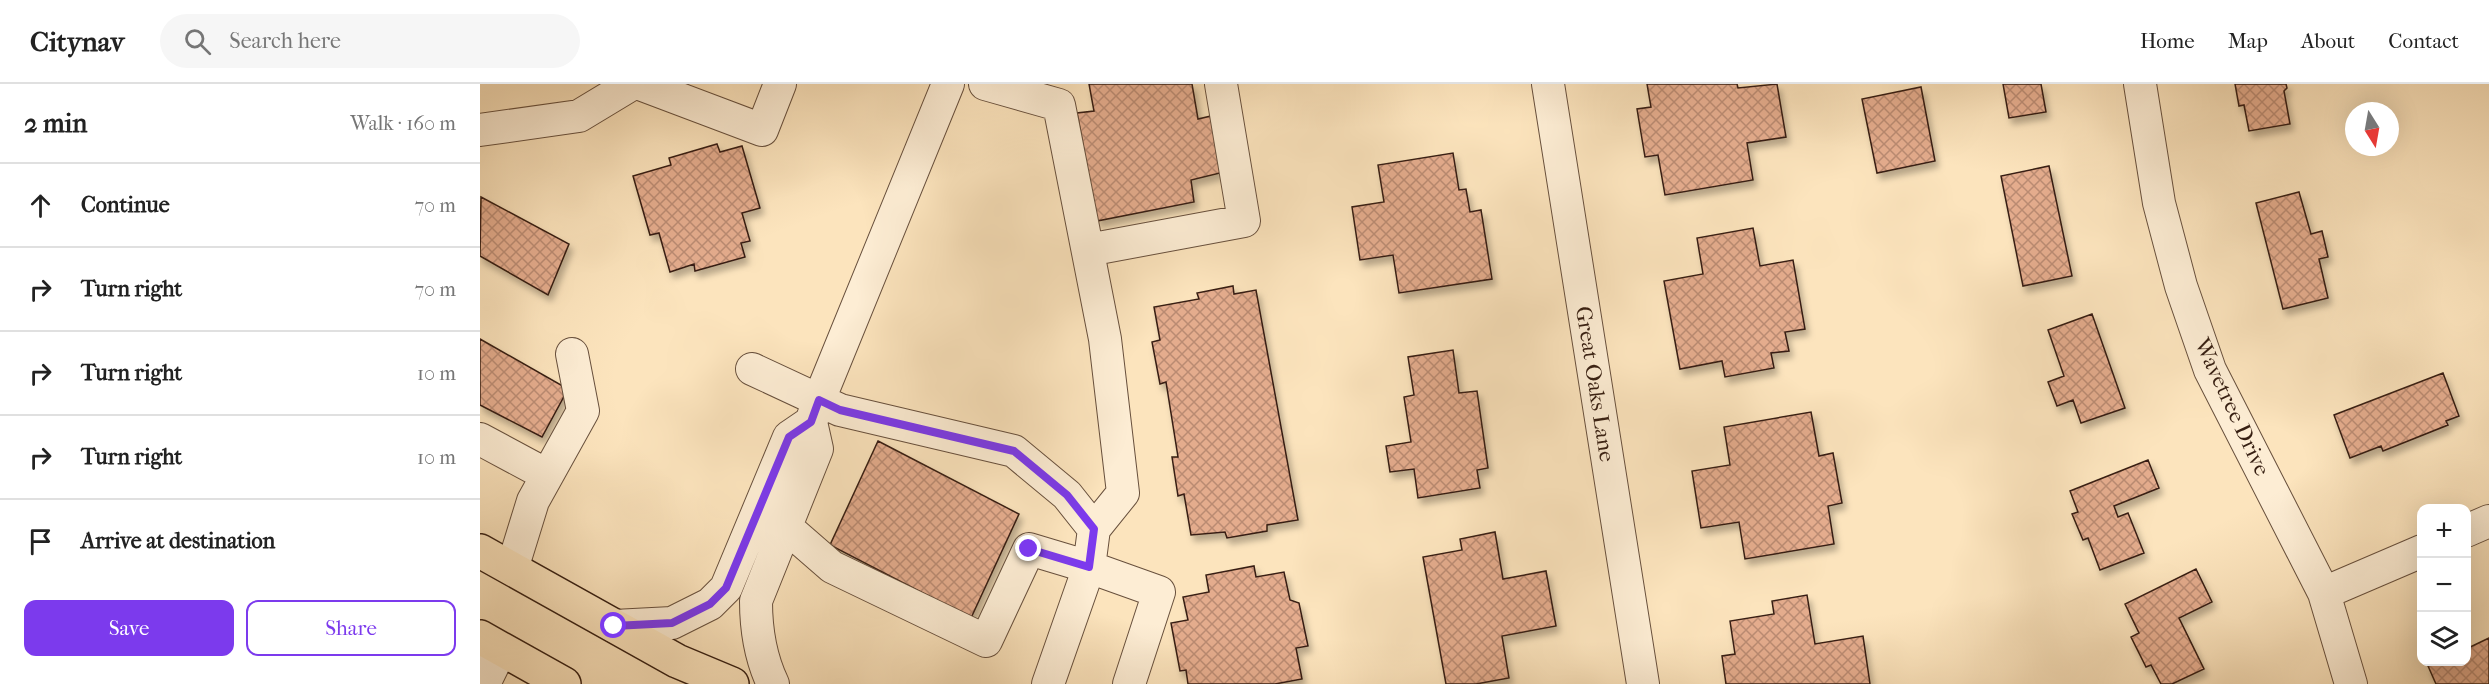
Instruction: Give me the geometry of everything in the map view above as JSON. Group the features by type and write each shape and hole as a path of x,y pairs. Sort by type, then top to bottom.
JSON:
{"main road":[{"path":"480,551 676,662 732,684"},
{"path":"490,643 564,684"}],"street":[{"path":"480,130 579,116 632,84"},
{"path":"640,84 762,130 780,84"},
{"path":"614,626 672,623 710,604 726,588 789,437 815,411 948,84"},
{"path":"986,84 1059,105 1105,339 1123,493 1094,529 1089,567 1048,684"},
{"path":"1088,250 1244,221 1221,84"},
{"name":"Great Oaks Lane","path":"1548,84 1643,684"},
{"name":"Wavetree Drive","path":"2140,84 2160,203 2181,286 2210,370 2324,593 2351,684"},
{"path":"512,569 533,501 583,411 572,354"},
{"path":"752,369 815,411 840,410 1014,451 1067,495 1094,529"},
{"path":"773,684 763,662 756,622 756,601 817,449 815,411"},
{"path":"480,439 547,475"},
{"path":"2471,529 2489,521"},
{"path":"786,527 832,567 986,641 1029,549 1160,592 1129,684"},
{"path":"2324,593 2417,552"},
{"path":"484,684 490,643"}],"building":[{"path":"1089,84 1192,84 1198,119 1211,116 1220,173 1191,180 1194,202 1097,221 1077,113 1094,111"},
{"path":"1647,84 1737,84 1738,88 1777,84 1786,137 1747,143 1753,180 1665,195 1658,155 1645,157 1637,109 1651,107"},
{"path":"2003,84 2041,84 2046,112 2009,118"},
{"path":"2235,84 2286,84 2287,88 2284,91 2290,124 2249,131 2244,105 2239,106"},
{"path":"1921,87 1935,161 1877,173 1862,99"},
{"path":"717,144 720,152 742,146 760,208 742,213 750,241 741,243 745,257 695,271 694,264 670,272 659,233 650,235 633,176 671,165 669,158"},
{"path":"1453,153 1459,190 1466,189 1470,212 1481,210 1492,279 1399,293 1393,255 1360,260 1352,207 1384,202 1378,165"},
{"path":"2049,166 2072,276 2023,286 2001,176"},
{"path":"2299,192 2311,234 2322,231 2328,257 2319,259 2328,298 2283,309 2256,203"},
{"path":"481,197 569,244 548,295 480,256"},
{"path":"1753,228 1760,266 1793,260 1805,329 1785,332 1789,351 1771,353 1774,368 1725,377 1722,361 1680,369 1664,281 1703,274 1697,238"},
{"path":"1233,286 1234,294 1256,290 1298,520 1267,525 1267,531 1227,538 1225,532 1191,535 1184,494 1178,496 1172,457 1178,457 1166,382 1160,384 1152,342 1160,340 1154,307 1199,299 1197,293"},
{"path":"2092,314 2125,408 2081,423 2073,400 2057,406 2048,382 2064,376 2048,330"},
{"path":"480,339 568,389 542,437 480,405"},
{"path":"1453,350 1459,393 1477,391 1488,468 1477,470 1480,488 1418,498 1414,469 1390,472 1386,446 1411,442 1404,397 1414,395 1408,357"},
{"path":"2443,373 2459,416 2446,421 2448,425 2383,451 2381,446 2350,458 2334,415"},
{"path":"1811,412 1819,456 1833,453 1842,503 1828,506 1834,544 1745,559 1739,522 1701,528 1692,471 1730,465 1724,427"},
{"path":"878,441 1019,514 971,618 830,545"},
{"path":"2148,460 2159,488 2114,506 2118,517 2128,513 2144,553 2100,570 2088,538 2083,540 2072,514 2078,512 2070,491"},
{"path":"1495,532 1503,579 1546,571 1556,626 1502,636 1509,678 1476,684 1446,684 1423,557 1462,550 1460,539"},
{"path":"1254,566 1256,577 1284,572 1290,600 1299,603 1308,646 1296,648 1302,679 1275,684 1188,684 1186,670 1180,671 1171,623 1188,620 1183,597 1209,592 1206,575"},
{"path":"2196,569 2212,602 2179,618 2204,669 2172,684 2161,684 2151,665 2146,667 2131,637 2139,633 2125,604"},
{"path":"1807,595 1815,644 1863,636 1870,684 1726,684 1722,656 1735,654 1730,621 1774,614 1772,601"},
{"path":"2489,638 2489,684 2436,684 2428,666 2471,666 2471,647"}],"route":[{"path":"614,626 672,623 710,604 726,588 789,437 811,422 819,400 840,410 1014,451 1067,495 1094,529 1089,567 1029,549"}]}
